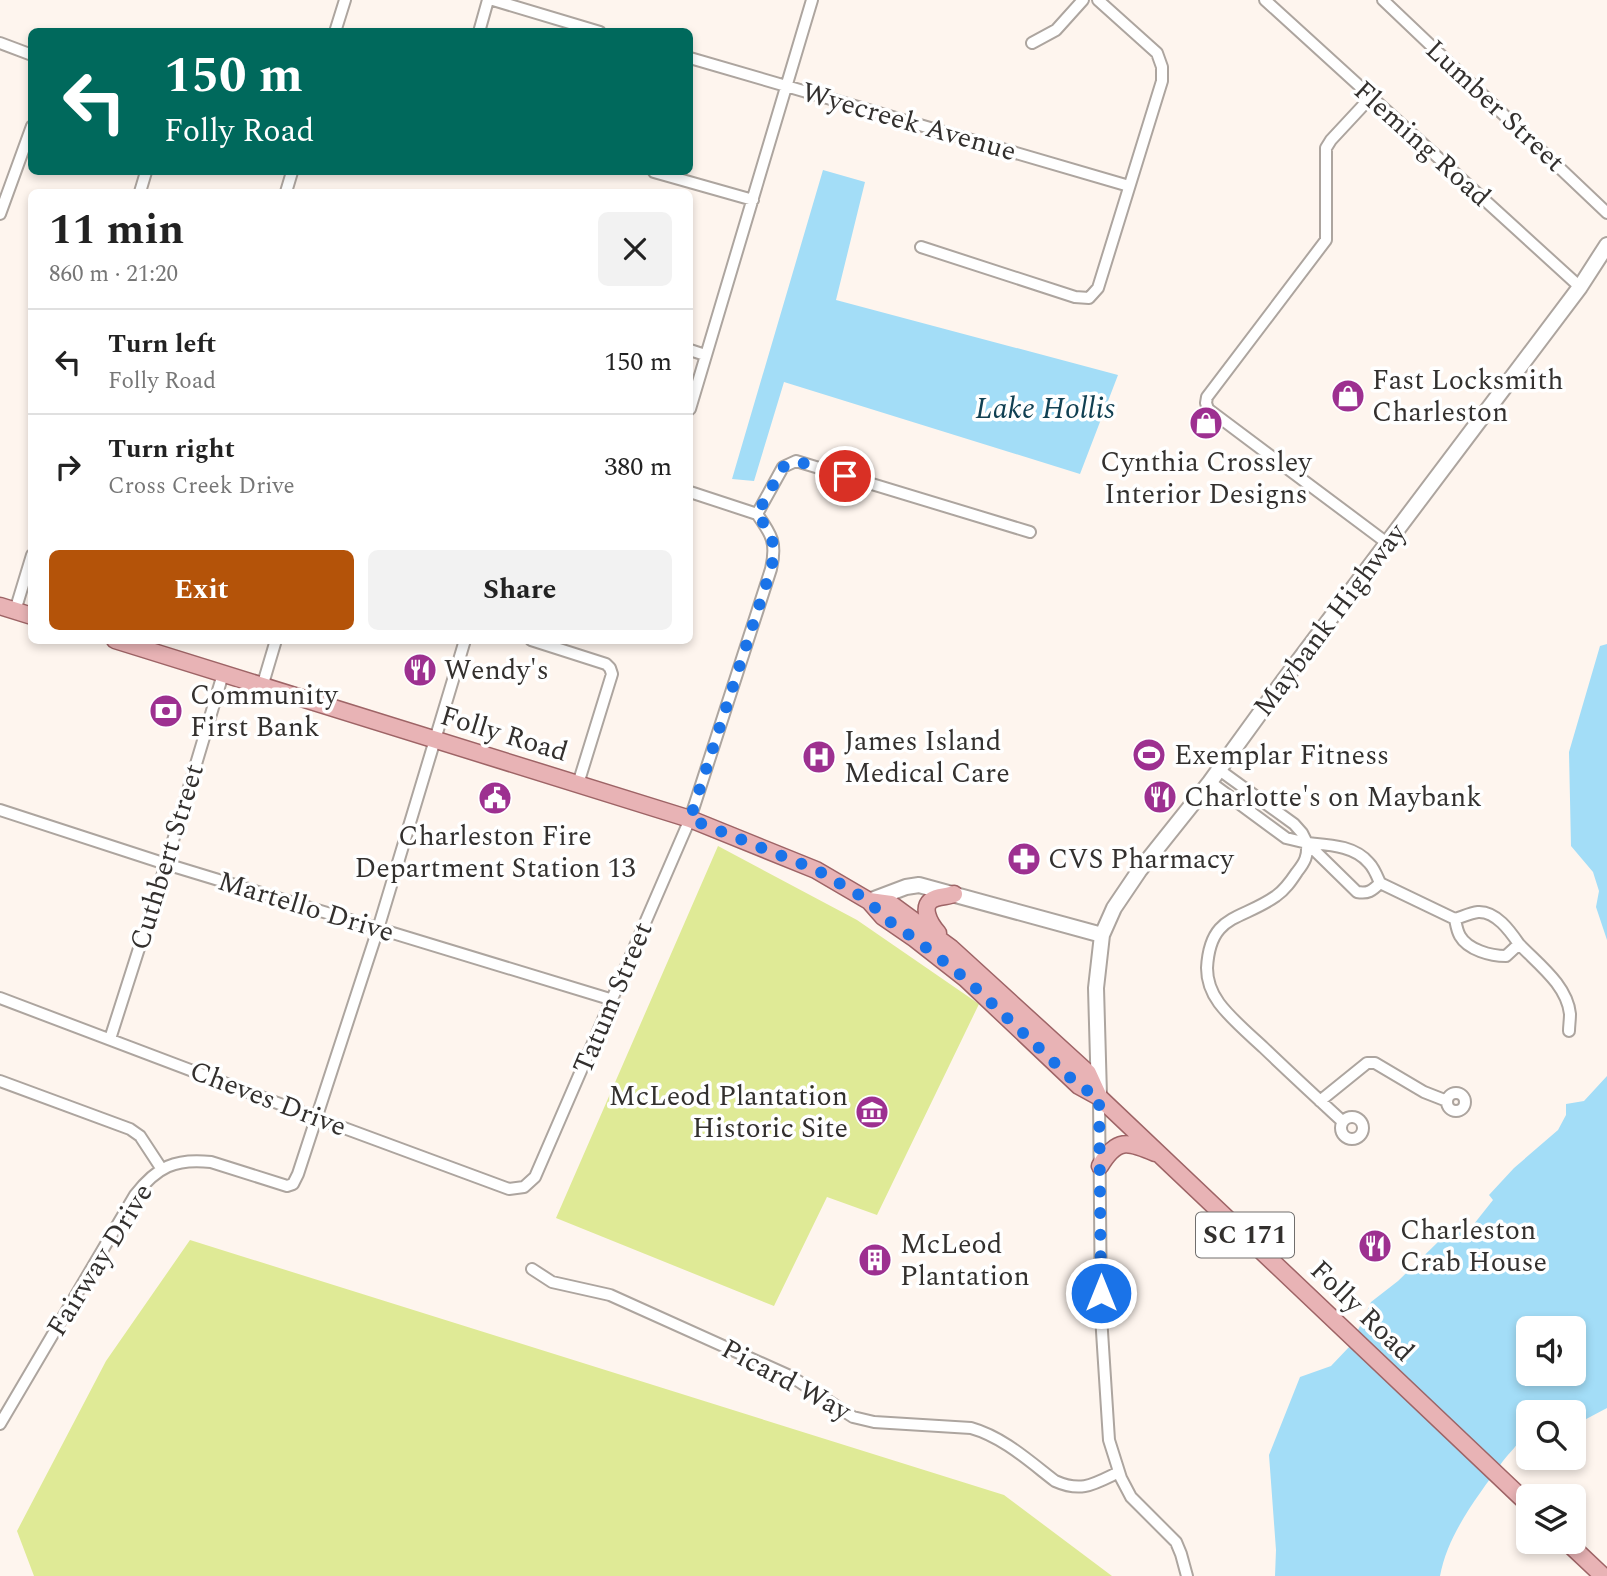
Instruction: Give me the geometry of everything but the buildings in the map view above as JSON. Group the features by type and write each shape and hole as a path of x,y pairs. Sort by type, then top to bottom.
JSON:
{"main road":[{"name":"Maybank Highway","path":"1099,1097 1096,988 1102,935 1114,908 1139,871 1219,769 1580,287 1607,245"},
{"path":"7,609 28,615"},
{"name":"Folly Road","path":"154,646 262,687 690,819 817,870 869,901 883,917 966,979 1079,1086 1099,1097 1516,1493"},
{"path":"869,901 906,887 919,886 1102,935"},
{"path":"951,948 933,928 926,913 928,906 936,898 954,894"},
{"name":"Folly Road","path":"869,901 891,904 951,948 1088,1073 1099,1097"},
{"path":"1100,1166 1108,1152 1127,1144 1163,1157"},
{"path":"1580,1554 1603,1576"}],"street":[{"path":"336,28 345,0"},
{"path":"480,28 490,0 586,28"},
{"path":"693,398 812,0"},
{"path":"1032,43 1056,30 1083,0"},
{"path":"921,247 1075,297 1089,298 1098,288 1162,80 1162,66 1157,53 1098,0"},
{"name":"Fleming Road","path":"1265,0 1580,287"},
{"name":"Lumber Street","path":"1383,0 1607,212"},
{"path":"0,43 28,54"},
{"name":"Wyecreek Avenue","path":"693,59 1129,186"},
{"path":"1371,97 1326,148 1326,240 1207,397 1206,403 1209,409 1387,543"},
{"path":"0,214 28,137"},
{"path":"664,175 752,200"},
{"path":"693,351 705,355"},
{"path":"693,493 757,514 783,467 796,461 1030,532"},
{"name":"Tatum Street","path":"535,1177 690,819 774,556 771,533 757,514"},
{"path":"7,609 28,564"},
{"path":"262,687 275,644"},
{"path":"317,1118 378,929 464,644"},
{"path":"544,644 606,663 612,674 578,784"},
{"name":"Cuthbert Street","path":"110,1039 223,674"},
{"path":"1219,769 1294,824 1307,843 1357,892 1364,894 1372,891 1380,883"},
{"path":"1209,782 1286,838 1340,846 1358,853 1369,863 1380,883 1455,919 1479,912 1502,922 1563,992 1570,1014 1569,1031"},
{"name":"Martello Drive","path":"0,810 166,864 613,1000"},
{"path":"1307,843 1308,856 1279,895 1231,918 1221,927 1213,939 1207,976 1210,989 1223,1007 1342,1121"},
{"path":"1455,919 1460,937 1468,944 1494,956 1506,956 1520,944"},
{"name":"Cheves Drive","path":"0,998 509,1189 524,1187 535,1177"},
{"path":"1321,1101 1367,1063 1375,1063 1424,1092 1447,1101"},
{"path":"0,1080 130,1129 140,1136 161,1168"},
{"path":"1099,1097 1101,1316 1109,1440 1119,1472 1131,1497 1176,1542 1186,1576"},
{"name":"Fairway Drive","path":"0,1424 135,1195 147,1180 161,1168 190,1160 211,1162 288,1186 293,1184 298,1174 317,1118"},
{"name":"Picard Way","path":"532,1269 552,1282 610,1295 792,1377 853,1417 874,1422 983,1431 1055,1481 1065,1485 1091,1486 1119,1472"}],"green space":[{"path":"718,846 857,920 979,1004 877,1215 827,1197 774,1306 556,1218"},
{"path":"190,1240 1004,1495 1112,1576 34,1576 17,1531 106,1361"}],"water":[{"name":"Lake Hollis","path":"823,170 865,182 836,300 1118,375 1080,474 784,382 754,481 732,479"},
{"path":"1607,644 1607,940 1596,907 1599,891 1593,872 1571,846 1569,752 1600,646"},
{"path":"1607,1076 1607,1408 1586,1419 1586,1400 1516,1400 1516,1446 1465,1516 1450,1545 1440,1576 1275,1576 1276,1550 1269,1455 1300,1377 1331,1366 1350,1346 1371,1302 1398,1281 1462,1221 1470,1229 1493,1200 1489,1195 1514,1168 1558,1130 1566,1115 1566,1104 1584,1101"}],"place":[{"name":"Fast Locksmith Charleston","path":"1348,396"},
{"name":"Cynthia Crossley Interior Designs","path":"1206,423"},
{"name":"Wendy's","path":"420,670"},
{"name":"Community First Bank","path":"166,711"},
{"name":"Exemplar Fitness","path":"1149,755"},
{"name":"James Island Medical Care","path":"819,757"},
{"name":"Charlotte's on Maybank","path":"1160,797"},
{"name":"Charleston Fire Department Station 13","path":"495,798"},
{"name":"CVS Pharmacy","path":"1024,859"},
{"name":"McLeod Plantation Historic Site","path":"872,1112"},
{"name":"Charleston Crab House","path":"1375,1246"},
{"name":"McLeod Plantation","path":"875,1260"}],"route":[{"path":"845,476 796,461 783,467 757,514 771,533 774,556 690,819 817,870 869,901 883,917 966,979 1079,1086 1099,1097 1101,1293"}]}
